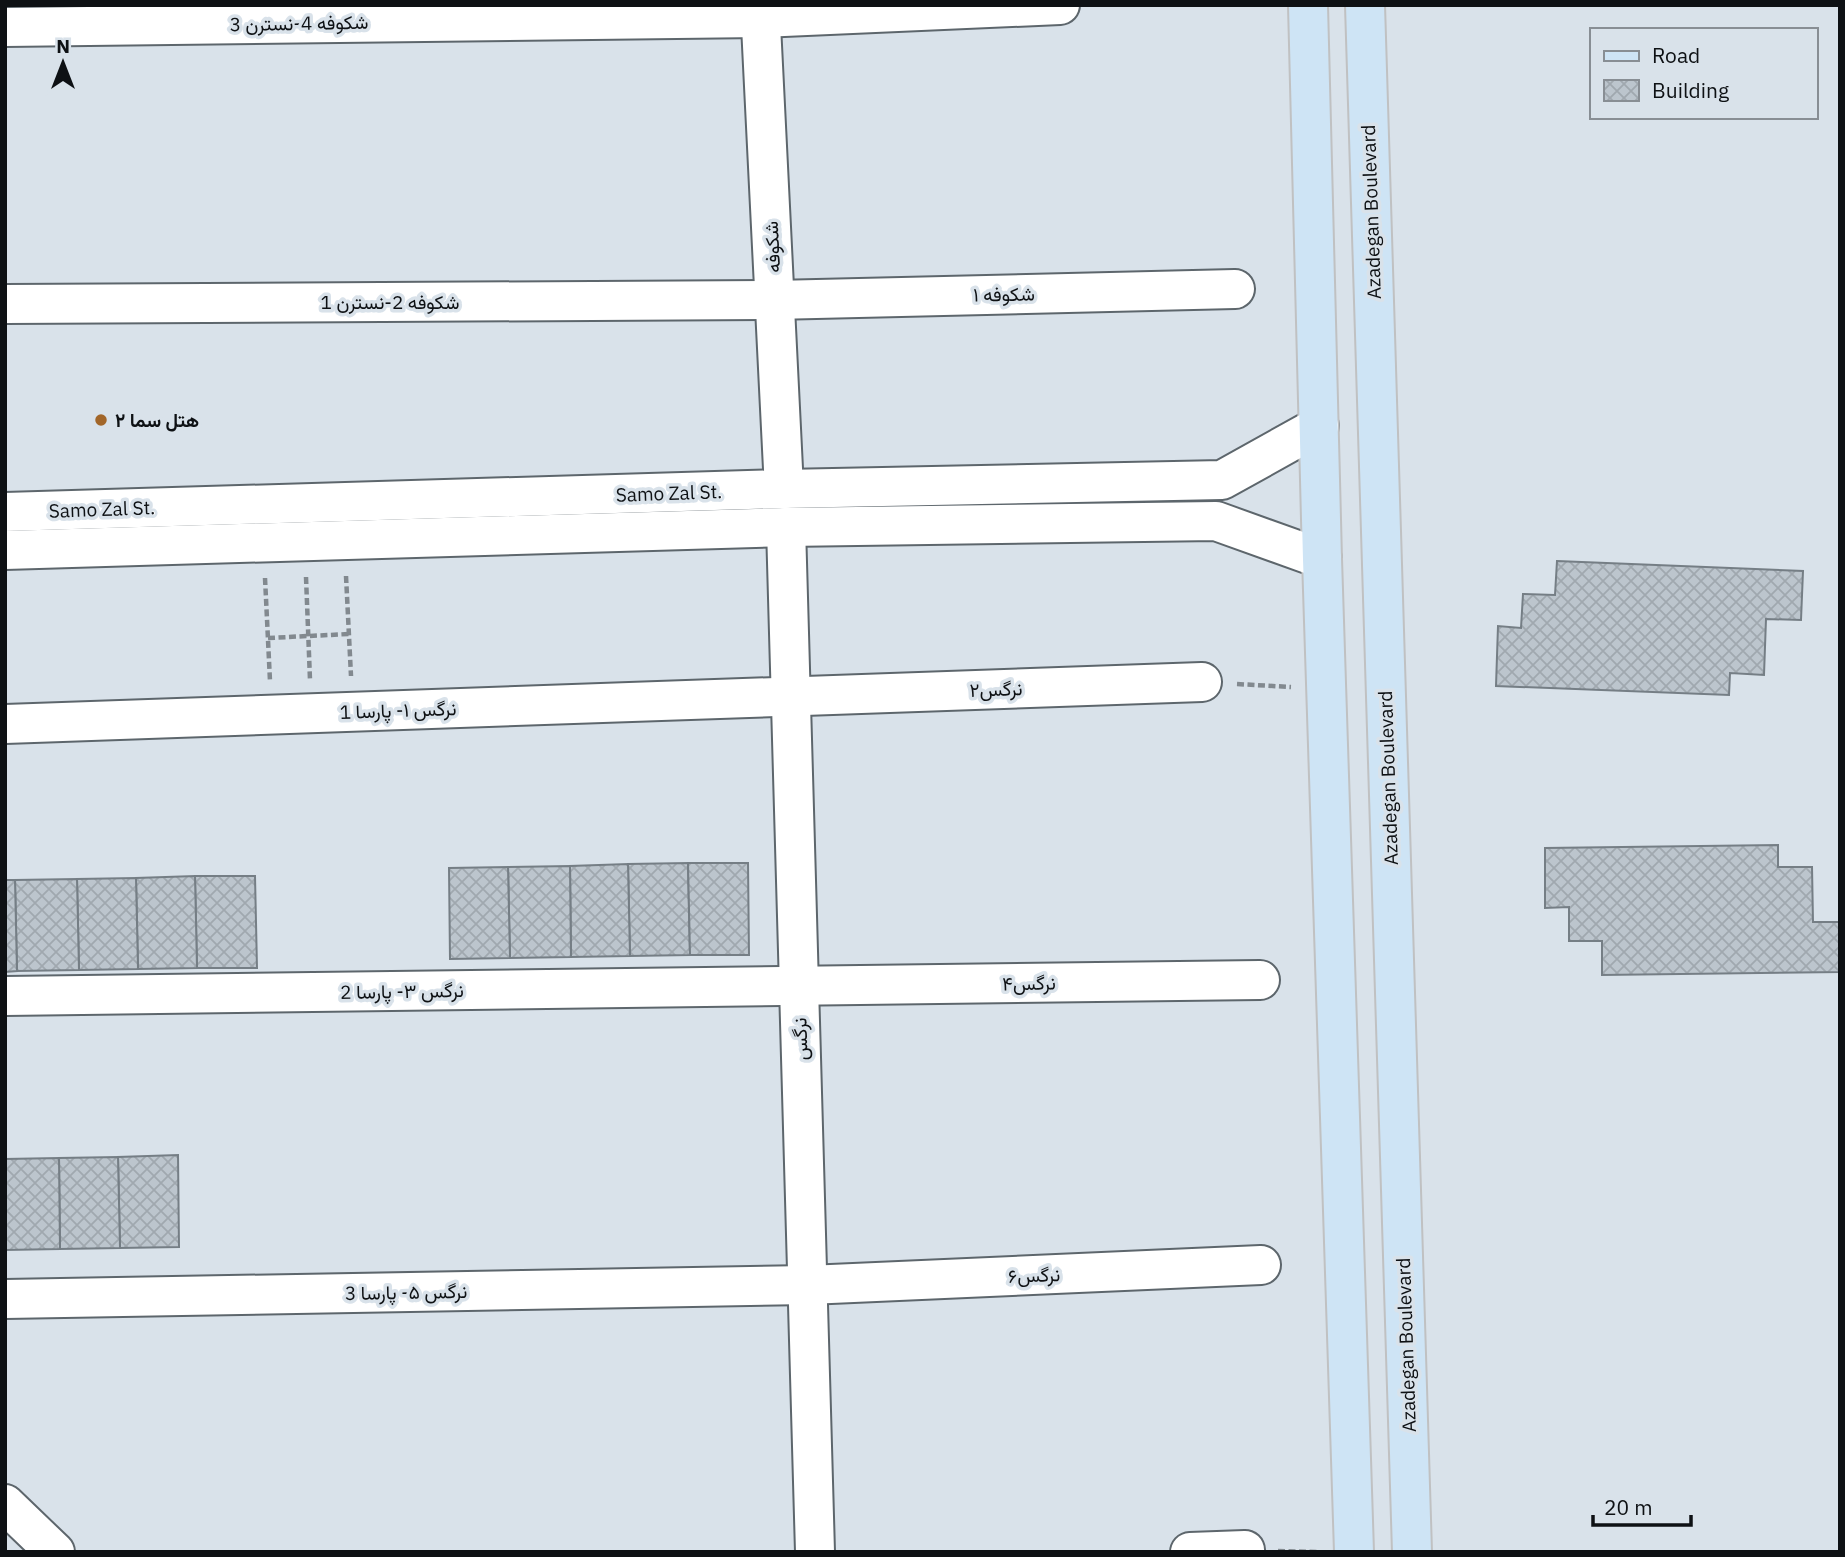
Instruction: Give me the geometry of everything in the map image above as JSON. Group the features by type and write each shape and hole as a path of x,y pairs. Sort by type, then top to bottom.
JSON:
{"main road":[{"path":"1308,5 1322,559 1354,1552"},
{"name":"Azadegan Boulevard","path":"1365,5 1412,1552"},
{"path":"1339,1083 1398,1082"}],"street":[{"name":"شکوفه 4-نسترن 3","path":"5,27 1060,5"},
{"name":"شکوفه","path":"760,11 786,527"},
{"name":"شکوفه ۱","path":"774,300 1235,289"},
{"name":"شکوفه 2-نسترن 1","path":"5,304 774,300"},
{"name":"Samo Zal St.","path":"5,512 784,489 1222,480 1319,426"},
{"name":"Samo Zal St.","path":"5,550 786,527 1216,521 1322,559"},
{"name":"نرگس","path":"786,527 815,1552"},
{"name":"نرگس۲","path":"791,696 1202,682"},
{"name":"نرگس ۱- پارسا 1","path":"5,724 791,696"},
{"name":"نرگس۴","path":"799,986 1260,980"},
{"name":"نرگس ۳- پارسا 2","path":"5,996 799,986"},
{"name":"نرگس۶","path":"807,1285 1261,1265"},
{"name":"نرگس ۵- پارسا 3","path":"5,1299 807,1285"},
{"path":"5,1504 55,1552"},
{"path":"1190,1552 1245,1550"}],"path":[{"path":"345,540 352,712"},
{"path":"304,541 311,713"},
{"path":"262,542 272,714"},
{"path":"268,638 349,634"},
{"path":"1245,1550 1326,1552"}],"building":[{"path":"1557,561 1803,571 1801,620 1766,619 1764,675 1730,673 1729,695 1496,686 1498,626 1521,628 1523,594 1555,595"},
{"path":"1778,845 1778,867 1812,867 1813,922 1840,922 1840,972 1602,975 1602,941 1569,941 1569,907 1545,908 1545,848"},
{"path":"688,863 690,955 630,956 628,864"},
{"path":"688,863 748,863 749,955 690,955"},
{"path":"628,864 630,956 571,957 570,866"},
{"path":"570,866 571,957 510,958 508,867"},
{"path":"508,867 510,958 450,959 449,868"},
{"path":"195,876 255,876 257,968 197,968"},
{"path":"195,876 197,968 138,969 136,878"},
{"path":"136,878 138,969 79,970 77,879"},
{"path":"77,879 79,970 17,971 15,880"},
{"path":"5,880 15,880 17,971 5,972"},
{"path":"178,1155 179,1247 120,1248 118,1157"},
{"path":"118,1157 120,1248 60,1249 59,1158"},
{"path":"59,1158 60,1249 5,1250 5,1159"}],"place":[{"name":"هتل سما ۲","path":"101,420"}]}
